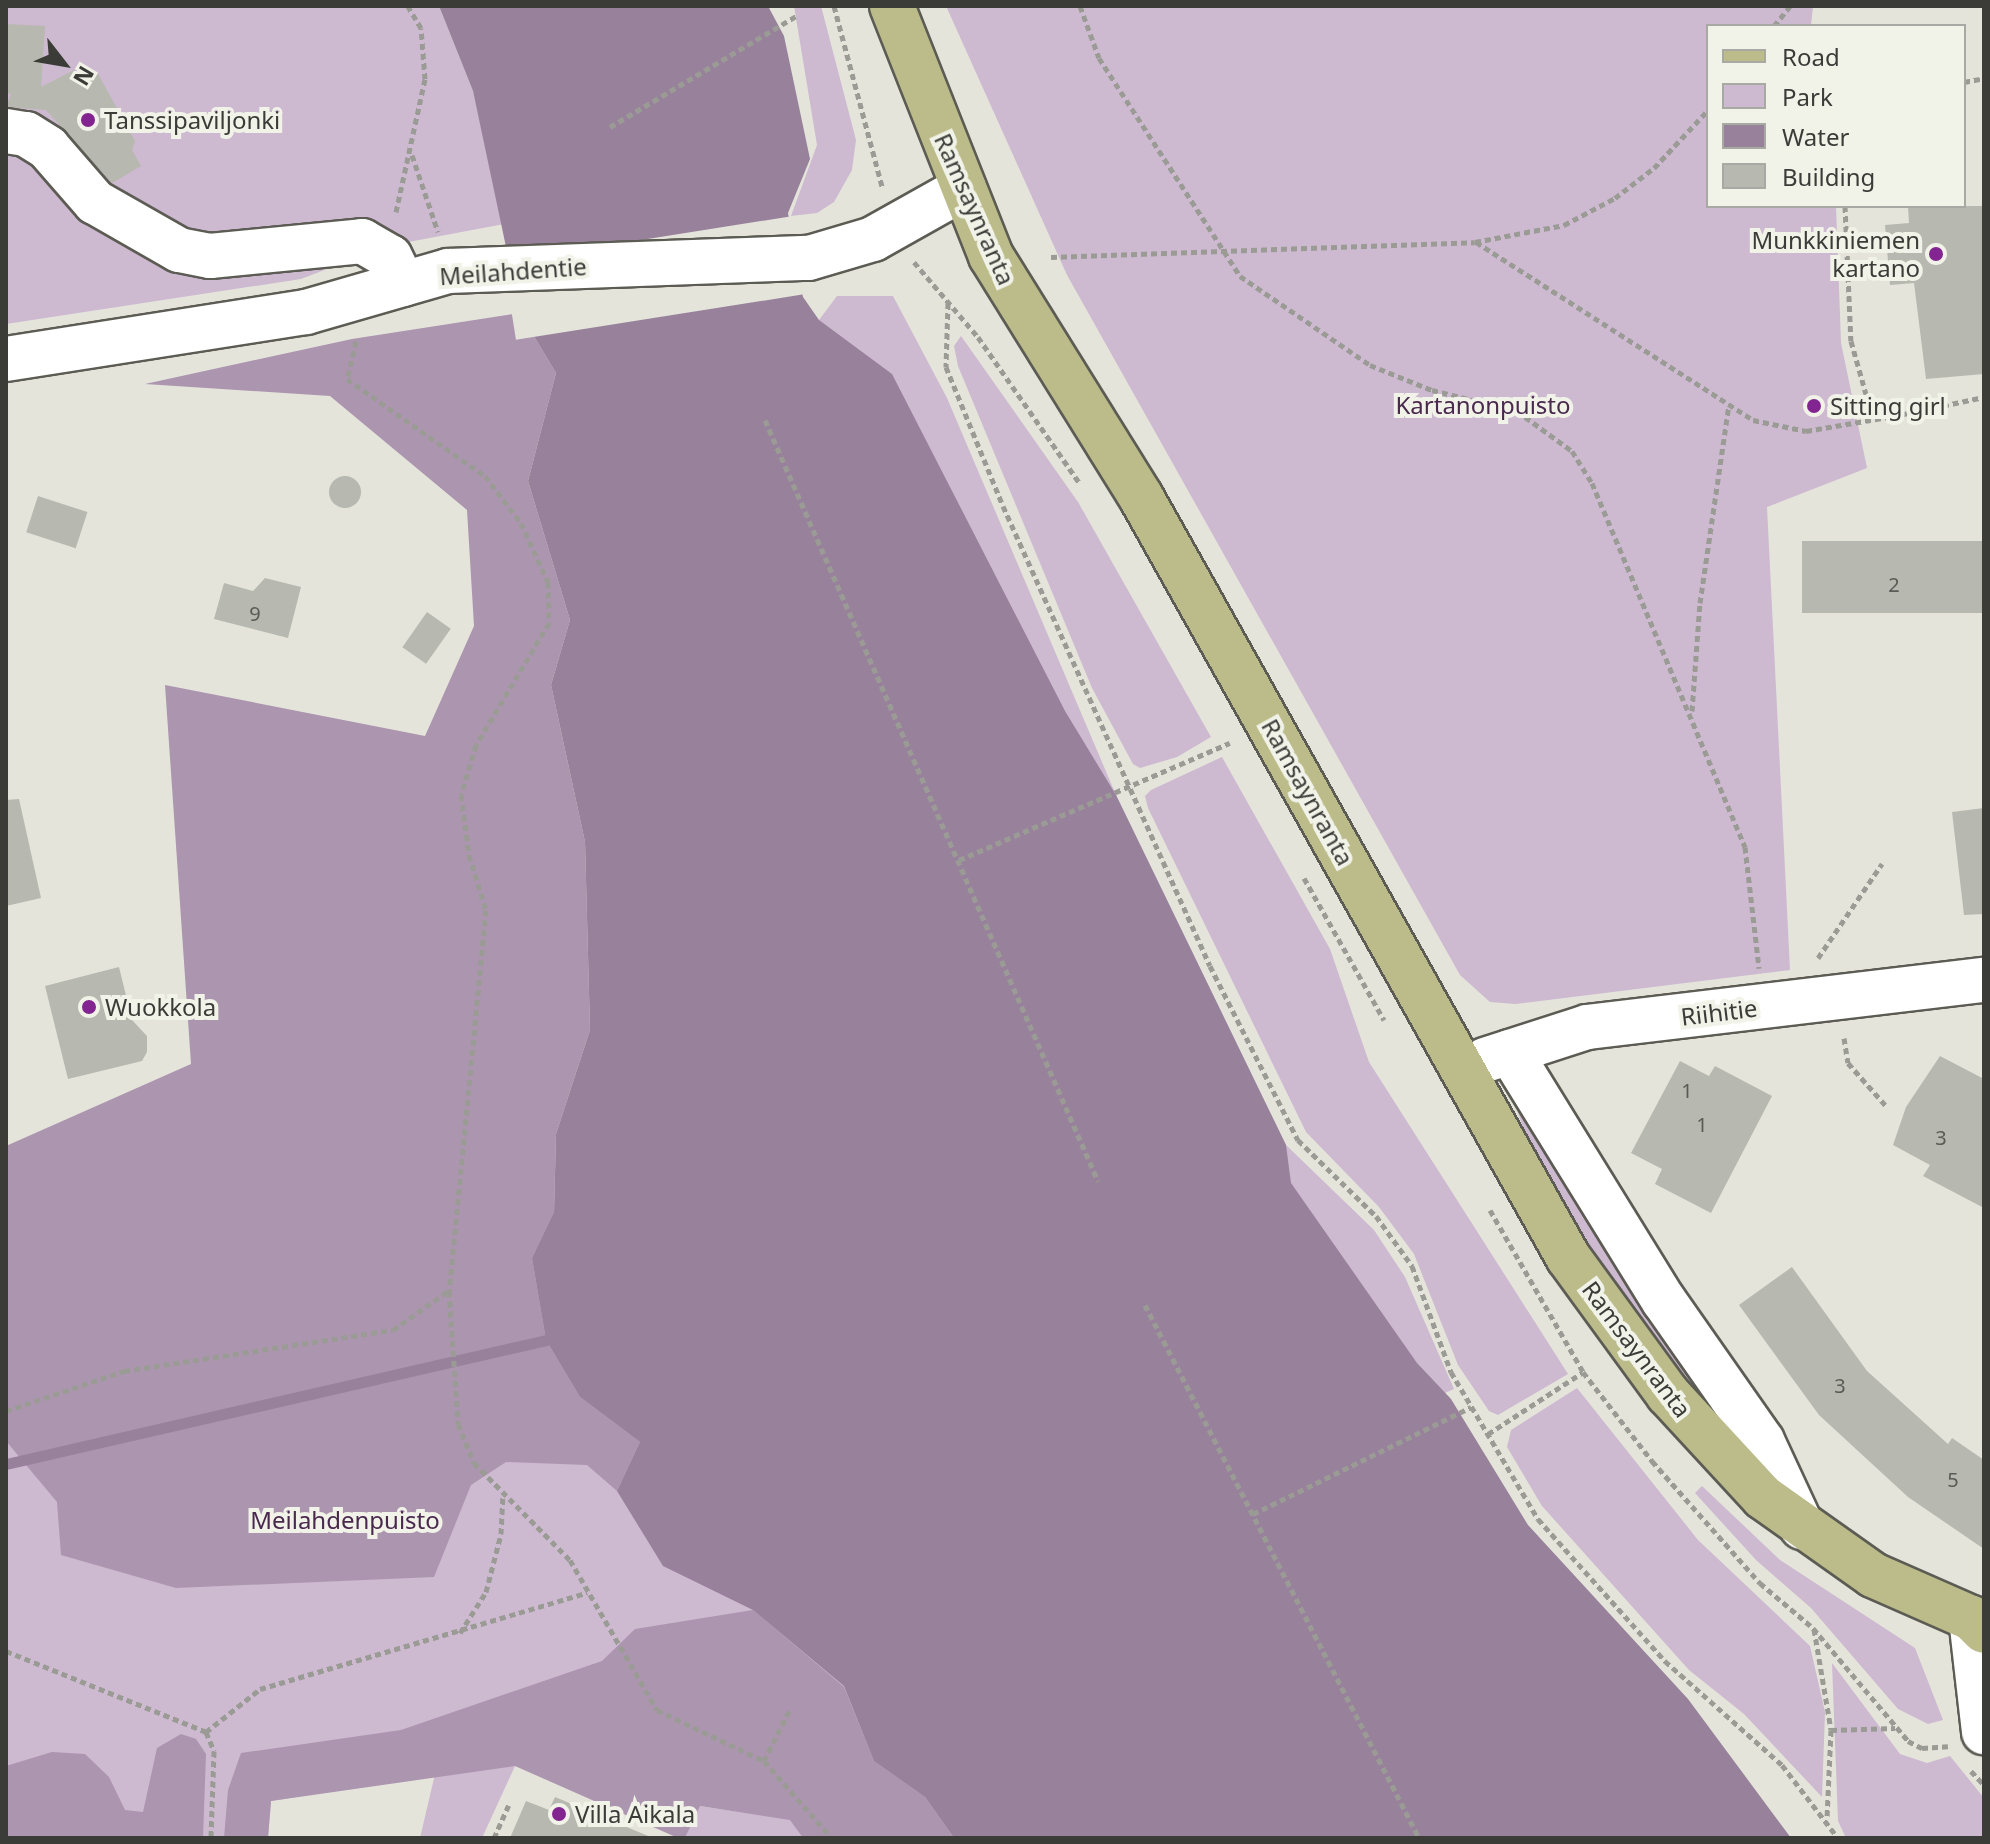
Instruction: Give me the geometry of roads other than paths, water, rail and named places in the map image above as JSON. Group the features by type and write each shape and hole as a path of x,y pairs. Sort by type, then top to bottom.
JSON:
{"main road":[{"name":"Ramsaynranta","path":"892,6 991,256 1040,344 1141,497 1568,1257 1620,1332 1720,1453 1802,1527 1873,1575 1980,1621"}],"street":[{"path":"6,131 26,134 48,148 95,202 179,250 210,256 362,241 396,270"},
{"name":"Meilahdentie","path":"6,359 306,312 396,270 809,258 855,247 890,207 964,188"},
{"name":"Riihitie","path":"1460,1068 1587,1027 1984,980"},
{"name":"Ramsaynranta","path":"1510,1052 1664,1301 1762,1441 1802,1527"},
{"name":"Ramsaynranta","path":"1980,1621 1984,1732"}],"water":[{"path":"439,6 768,6 784,36 810,159 788,213 803,297 819,320 892,374 1065,711 1116,795 1286,1145 1291,1183 1417,1363 1451,1399 1528,1525 1688,1699 1791,1838 954,1838 925,1797 874,1761 844,1686 753,1610 663,1566 617,1491 640,1442 580,1397 546,1340 532,1258 554,1212 556,1134 590,1030 585,842 551,685 570,620 528,481 556,373 520,313 473,91"}],"waterway":[{"path":"6,1464 546,1340"}],"place":[{"name":"Tanssipaviljonki","path":"88,120"},
{"name":"Munkkiniemen kartano","path":"1936,254"},
{"name":"Sitting girl","path":"1814,406"},
{"name":"Wuokkola","path":"89,1007"},
{"name":"Villa Aikala","path":"559,1814"}],"park label":[{"name":"Kartanonpuisto","path":"1483,405"},
{"name":"Meilahdenpuisto","path":"345,1520"}]}
